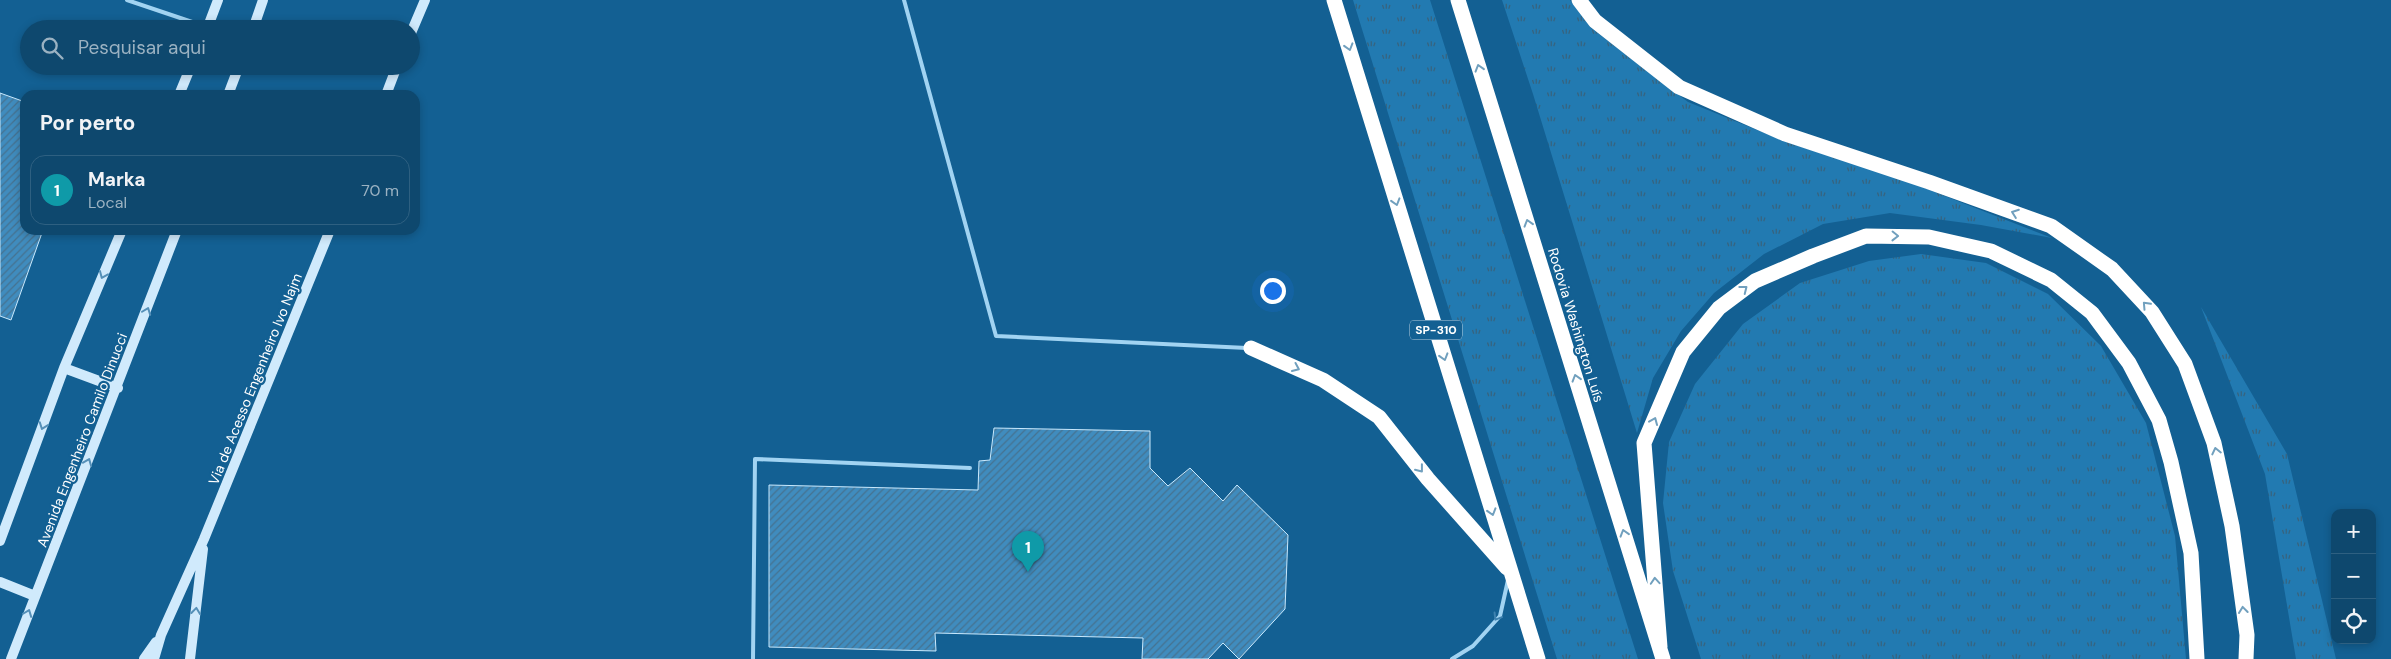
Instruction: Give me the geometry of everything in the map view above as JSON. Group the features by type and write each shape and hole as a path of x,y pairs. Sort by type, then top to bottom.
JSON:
{"highway":[{"name":"SP-310","path":"1334,0 1538,659"},
{"name":"Rodovia Washington Luís","path":"1458,0 1662,653"},
{"path":"1579,0 1595,21 1679,87 1785,134 1929,182 2051,226 2112,269 2152,312 2185,364 2214,443 2232,526 2247,635 2246,659"},
{"path":"1662,653 1644,443 1683,352 1719,308 1755,281 1866,236 1920,237 1991,251 2052,280 2092,313 2129,363 2159,420 2172,462 2191,553 2197,659"},
{"path":"1251,348 1323,380 1379,417 1428,478 1510,570"}],"street":[{"path":"212,20 218,0"},
{"path":"256,20 263,0"},
{"path":"416,20 425,0"},
{"path":"181,90 187,75"},
{"path":"230,90 236,75"},
{"path":"388,90 394,75"},
{"path":"0,541 64,368 120,235"},
{"name":"Avenida Engenheiro Camilo Dinucci","path":"11,659 118,388 175,235"},
{"name":"Via de Acesso Engenheiro Ivo Najm","path":"154,659 161,635 204,538 328,235"},
{"path":"64,368 118,388"},
{"name":"Via de Acesso Engenheiro Ivo Najm","path":"190,659 204,538"},
{"path":"0,582 35,596"},
{"path":"144,659 161,635"}],"lane":[{"path":"127,0 186,20"},
{"path":"904,0 996,336 1251,348"},
{"path":"753,659 755,459 970,468"},
{"path":"1452,659 1473,646 1500,616 1510,570"}],"green space":[{"path":"1353,0 1430,0 1638,659 1557,659"},
{"path":"1502,0 1570,0 1591,28 1688,102 1792,144 1904,180 2052,238 1981,225 1890,213 1823,224 1764,254 1714,293 1681,331 1653,378 1637,433 1533,94"},
{"path":"1921,254 1986,263 2048,294 2101,346 2146,423 2175,536 2186,659 1701,659 1673,571 1663,503 1669,442 1695,384 1743,324 1800,283 1869,261"},
{"path":"2201,307 2287,454 2336,659 2296,659 2265,474"}],"building":[{"path":"0,93 20,100 20,235 41,235 11,320 0,316"},
{"path":"994,428 1150,431 1150,468 1168,486 1190,468 1223,501 1237,485 1288,535 1285,609 1239,659 1223,643 1208,659 1142,659 1143,638 935,633 936,651 769,647 769,485 978,490 979,461 990,460"}],"place":[{"name":"Marka","path":"1028,572"}]}
